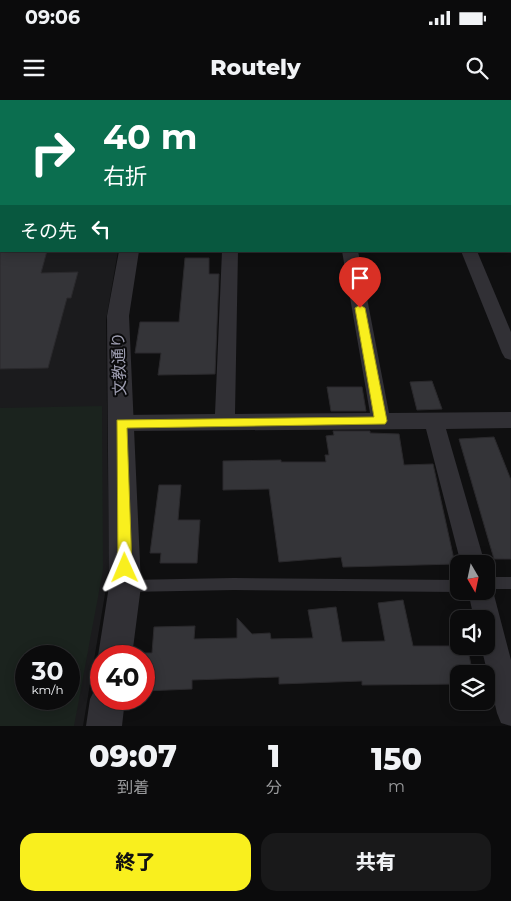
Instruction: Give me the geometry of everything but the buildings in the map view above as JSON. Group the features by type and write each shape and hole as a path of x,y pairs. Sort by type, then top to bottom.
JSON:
{"street":[{"name":"文教通り","path":"117,645 125,586 118,316 129,252"},
{"path":"225,423 230,252"},
{"path":"350,252 381,421"},
{"path":"469,252 511,353"},
{"path":"121,423 511,420"},
{"path":"434,422 470,555"},
{"path":"482,600 511,713"},
{"path":"104,726 106,710"}],"lane":[{"path":"495,583 511,583"},
{"path":"125,586 234,584 450,586"}],"shaded area":[{"path":"0,252 118,252 106,320 109,570 96,645 90,645 90,684 83,726 0,726"},
{"path":"102,406 103,570 80,694 80,645 15,645 15,710 77,710 74,726 0,726 0,408"}],"route":[{"path":"125,568 121,423 381,421 360,308"}]}
